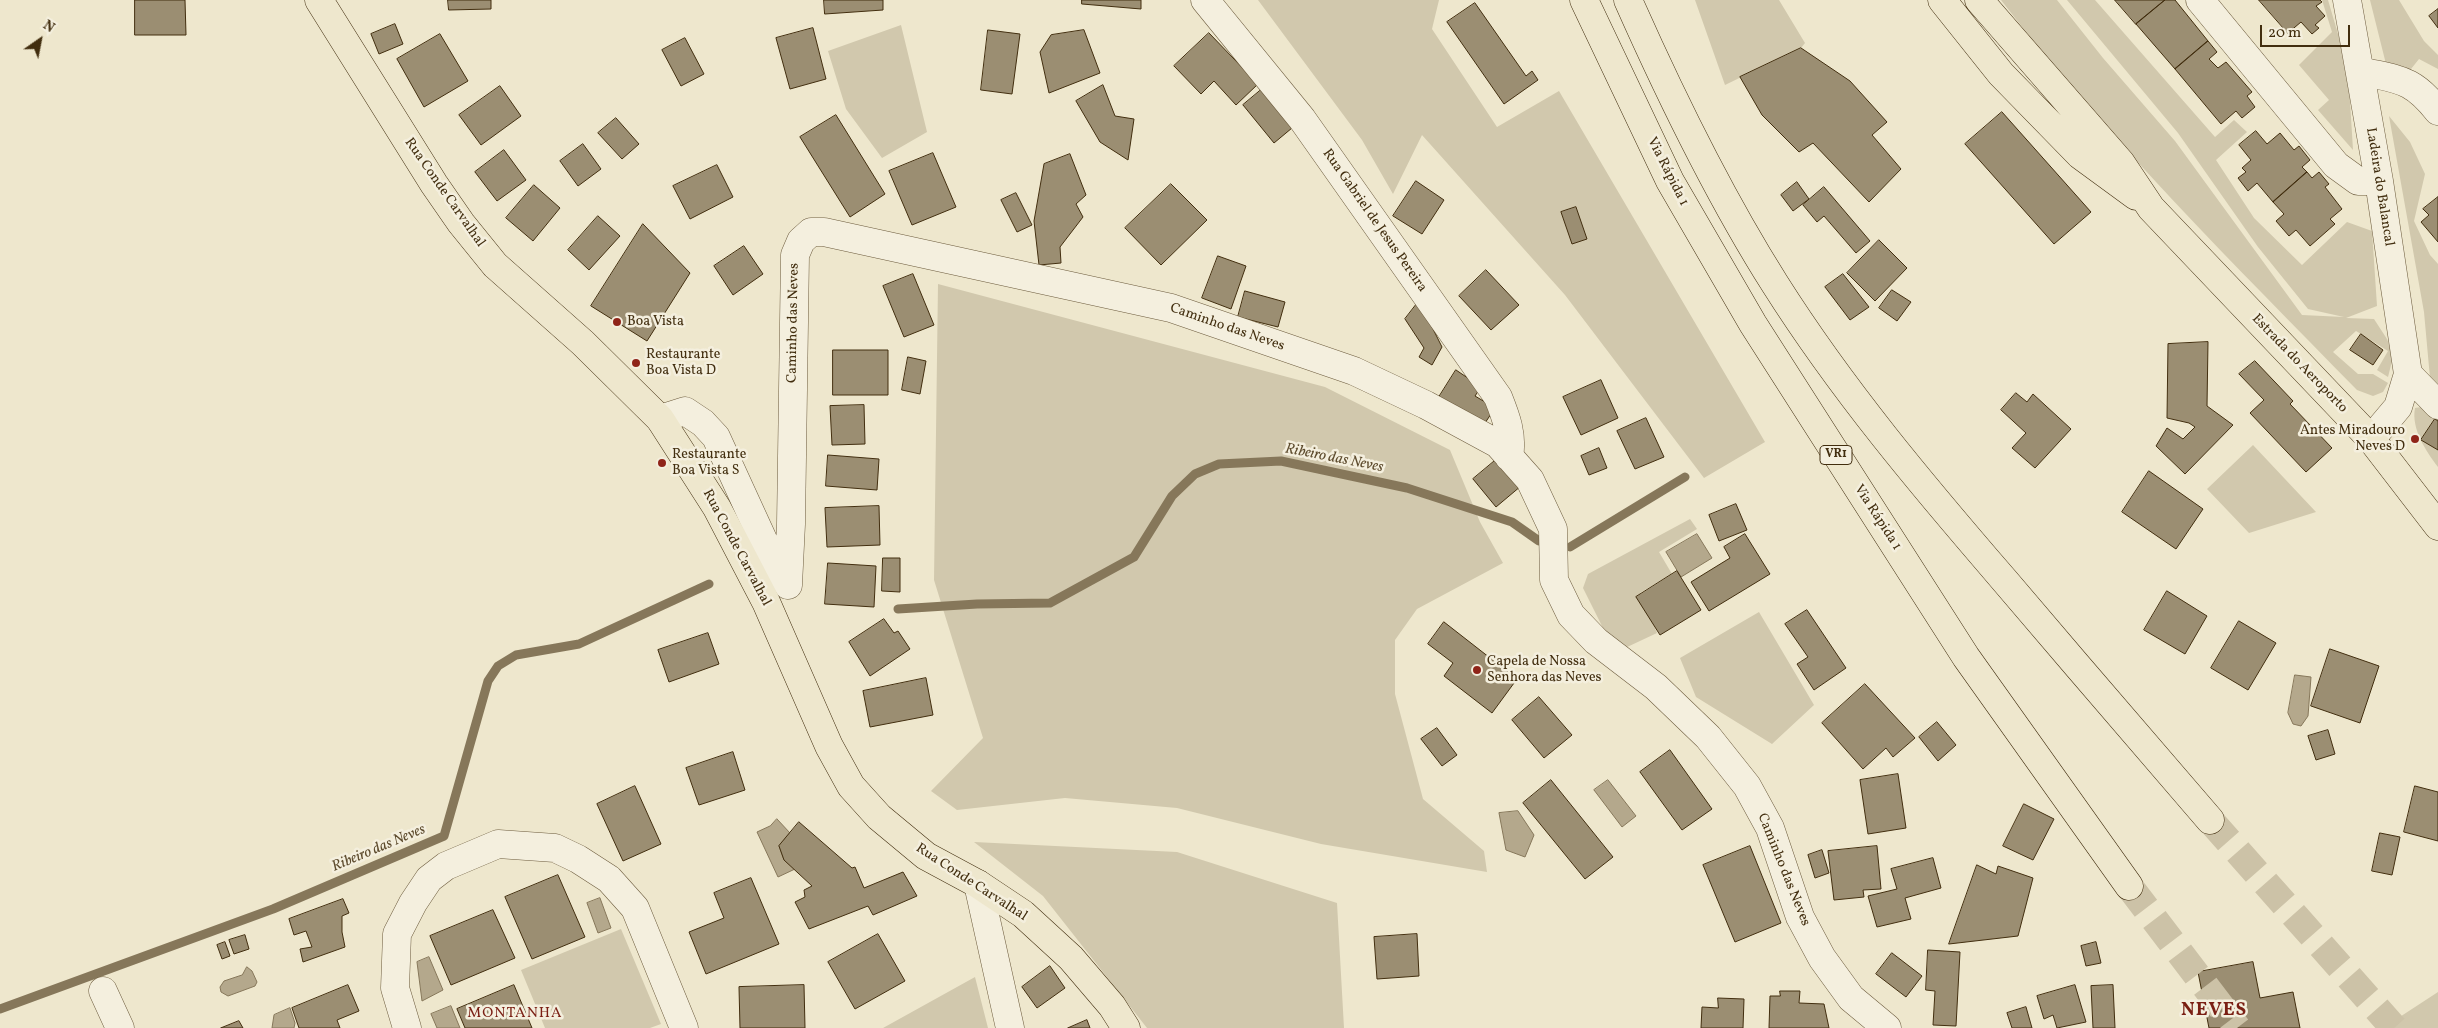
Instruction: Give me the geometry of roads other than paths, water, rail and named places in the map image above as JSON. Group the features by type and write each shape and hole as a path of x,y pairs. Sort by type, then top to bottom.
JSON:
{"main road":[{"name":"Rua Conde Carvalhal","path":"319,0 434,184 461,223 495,265 583,343 660,419 717,508 766,602 829,746 851,786 879,818 926,856 978,884 1022,914 1071,958 1112,1006 1126,1028"},
{"name":"Via Rápida 1","path":"1584,0 1670,181 1752,324 1966,657 2129,886"},
{"path":"1628,0 1664,80 1705,161 1774,284 1839,379 1924,488 2210,820"},
{"name":"Estrada do Aeroporto","path":"1942,0 2001,74 2080,155 2151,208 2371,439 2438,526"},
{"name":"Estrada do Aeroporto","path":"1979,0 2121,163 2151,208"}],"street":[{"name":"Rua Gabriel de Jesus Pereira","path":"1205,0 1318,141 1498,397 1509,424 1512,444 1509,457"},
{"path":"2200,0 2336,165 2358,181 2379,181"},
{"name":"Ladeira do Balancal","path":"2347,0 2379,181 2408,374 2398,407 2371,439"},
{"path":"2361,71 2407,81 2427,97 2438,111"},
{"name":"Caminho das Neves","path":"660,419 685,411 703,423 716,437 770,555 788,585 791,524 795,255 801,241 811,232 824,232 1171,308 1354,371 1426,405 1498,444 1530,480 1553,529 1554,580 1571,615 1596,641 1656,687 1708,737 1747,786 1770,828 1800,917 1822,958 1851,998 1887,1028"},
{"path":"2408,374 2438,405"},
{"path":"407,1028 394,988 397,934 413,903 429,879 446,866 498,844 555,848 578,859 609,879 635,908 684,1028"},
{"path":"978,884 1010,1028"},
{"path":"103,991 120,1028"}],"waterway":[{"name":"Ribeiro das Neves","path":"898,609 977,604 1050,603 1134,557 1172,496 1195,474 1219,464 1281,461 1407,488 1512,522 1539,541"},
{"name":"Ribeiro das Neves","path":"1570,547 1685,477"},
{"name":"Ribeiro das Neves","path":"0,1009 273,909 444,836 488,681 498,666 516,655 579,644 709,584"}],"tunnel":[{"path":"2210,820 2394,1028"},
{"path":"2129,886 2237,1028"}],"place":[{"name":"Boa Vista","path":"617,322"},
{"name":"Restaurante Boa Vista D","path":"636,363"},
{"name":"Antes Miradouro Neves D","path":"2415,439"},
{"name":"Restaurante Boa Vista S","path":"662,463"},
{"name":"Capela de Nossa Senhora das Neves","path":"1477,670"}],"district":[{"name":"NEVES","path":"2214,1012"},
{"name":"MONTANHA","path":"515,1014"}]}
